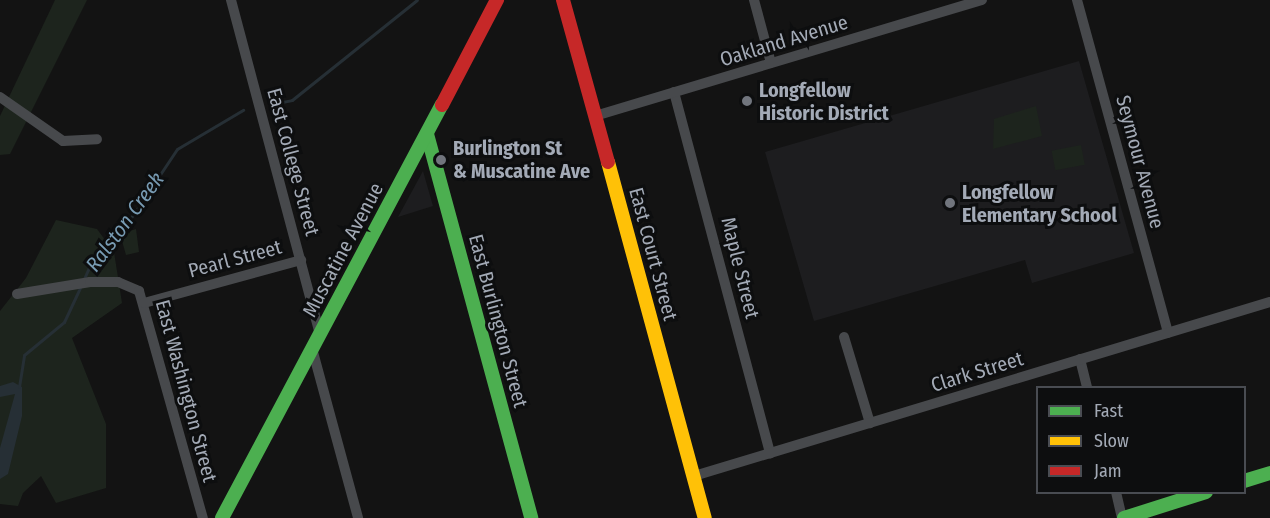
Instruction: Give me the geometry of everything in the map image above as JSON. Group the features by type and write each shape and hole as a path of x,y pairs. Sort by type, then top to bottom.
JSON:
{"street":[{"name":"East College Street","path":"231,0 320,334"},
{"name":"Muscatine Avenue","path":"222,518 313,352 320,334 497,0"},
{"name":"East Court Street","path":"563,0 705,518"},
{"path":"754,0 771,63"},
{"name":"Oakland Avenue","path":"595,116 982,0"},
{"name":"Seymour Avenue","path":"1077,0 1168,333"},
{"name":"Maple Street","path":"674,92 770,453"},
{"path":"0,97 63,141 97,139"},
{"name":"East Burlington Street","path":"427,134 531,518"},
{"name":"Pearl Street","path":"144,303 301,260"},
{"name":"East Washington Street","path":"17,294 90,282 129,285 139,291 203,518"},
{"name":"Clark Street","path":"694,476 1270,302"},
{"path":"844,337 870,423"},
{"path":"313,352 358,518"},
{"path":"1080,359 1087,386"},
{"path":"1246,481 1270,473"},
{"path":"1117,494 1123,518 1200,494"}],"shaded area":[{"path":"55,0 87,0 10,154 0,155 0,116"},
{"name":"Longfellow Elementary School","path":"1079,61 1134,253 1032,283 1025,260 814,321 765,152"},
{"path":"1036,106 1042,136 993,149 994,119"},
{"path":"1081,145 1085,165 1055,170 1052,151"},
{"path":"423,171 433,206 398,217"},
{"path":"56,220 97,229 114,252 122,303 72,338 106,424 106,488 56,503 41,476 23,493 18,506 0,504 0,311 26,278"},
{"path":"136,229 139,252 126,255 120,234"},
{"path":"13,382 22,387 22,416 8,474 0,479 0,448 15,394 0,397 0,386"}],"waterway":[{"name":"Ralston Creek","path":"277,103 292,100 417,0"},
{"name":"Ralston Creek","path":"83,281 91,263 133,215 177,149 243,110"},
{"name":"Ralston Creek","path":"19,387 24,355 64,322 80,287"}],"traffic: fast":[{"path":"222,518 442,105"},
{"path":"427,134 531,518"},
{"path":"1246,480 1270,473"},
{"path":"1124,518 1200,494"}],"traffic: slow":[{"path":"608,162 705,518"}],"traffic: jam":[{"path":"442,105 497,0"},
{"path":"563,0 608,162"}],"place":[{"name":"Longfellow Historic District","path":"747,101"},
{"name":"Burlington St & Muscatine Ave","path":"441,160"},
{"name":"Longfellow Elementary School","path":"950,203"}]}
